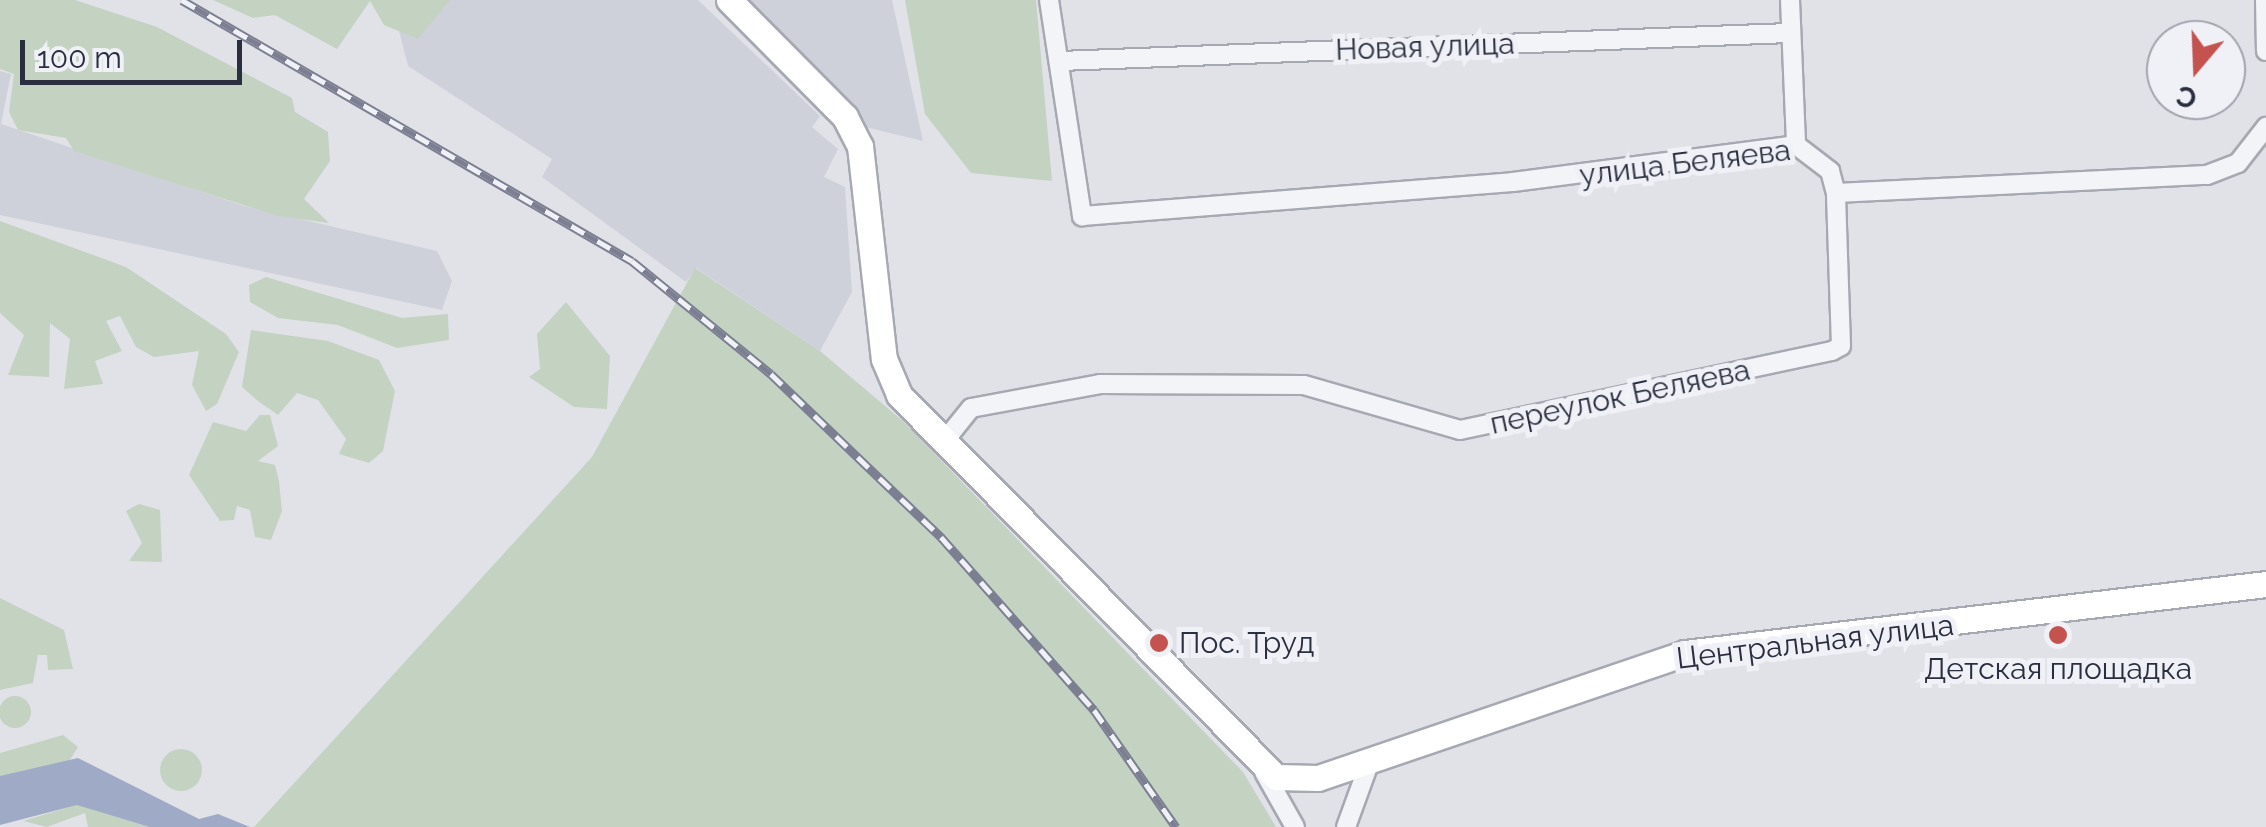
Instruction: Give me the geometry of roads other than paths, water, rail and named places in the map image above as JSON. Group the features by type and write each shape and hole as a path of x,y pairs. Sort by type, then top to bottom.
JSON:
{"street":[{"path":"729,0 852,129 868,180 884,359 899,395 942,444 1264,772 1294,827"},
{"path":"1049,0 1060,60"},
{"path":"1790,0 1796,145"},
{"path":"2266,0 2266,50"},
{"name":"Новая улица","path":"1060,60 1790,33"},
{"name":"улица Беляева","path":"1060,60 1082,216 1571,176 1796,145 1830,171 1836,192"},
{"path":"1836,192 2207,176 2254,148 2266,127"},
{"name":"переулок Беляева","path":"942,444 971,408 1100,384 1202,378 1304,385 1460,430 1841,346 1836,192"},
{"name":"Центральная улица","path":"1264,772 1304,780 1370,762 1686,653 2266,584"},
{"path":"1346,827 1370,762"}],"water":[{"path":"78,758 199,819 218,814 250,827 150,827 77,805 0,825 0,776"}],"railway":[{"path":"182,0 632,261 771,374 941,537 1094,710 1176,827"}],"place":[{"name":"Детская площадка","path":"2058,635"},
{"name":"Пос. Труд","path":"1159,643"}]}
